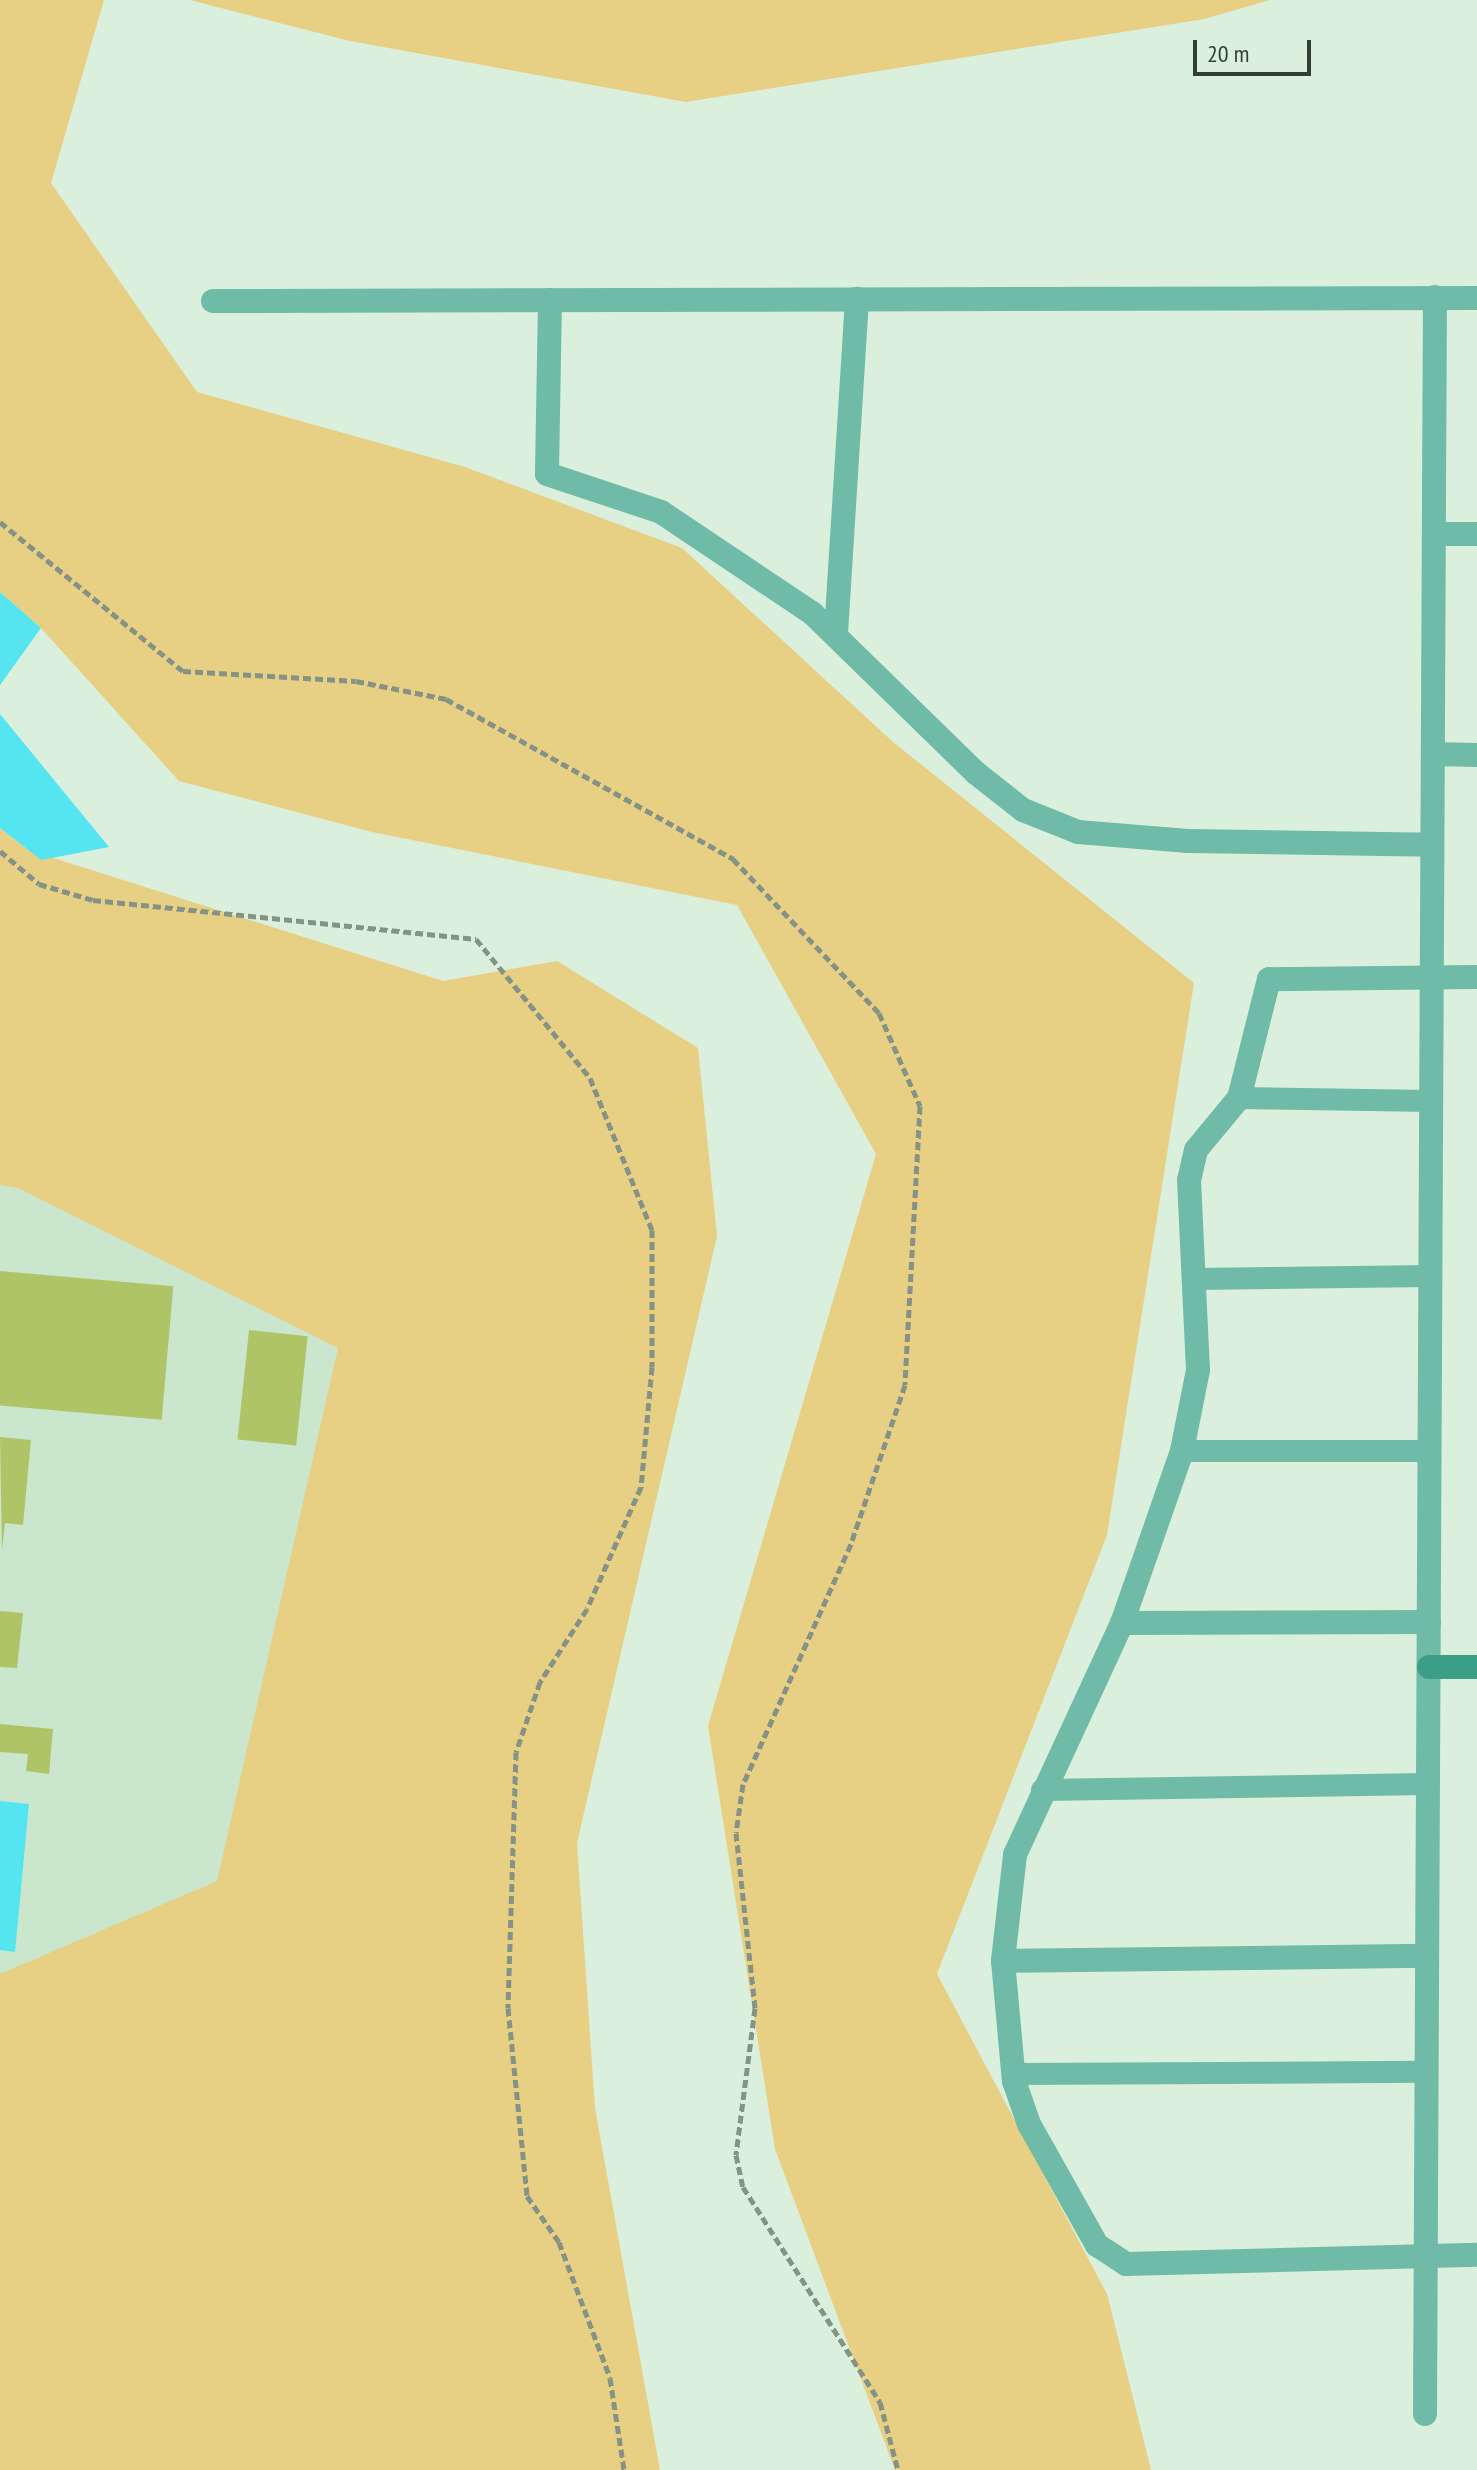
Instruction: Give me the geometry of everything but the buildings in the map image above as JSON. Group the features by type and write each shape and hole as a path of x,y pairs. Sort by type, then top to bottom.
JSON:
{"street":[{"path":"1425,2414 1435,297"},
{"path":"213,301 1477,298"},
{"path":"836,633 857,299"},
{"path":"550,300 547,474 661,512 836,633 976,773 1023,810 1078,832 1188,841 1432,845"},
{"path":"1434,534 1477,534"},
{"path":"1433,754 1477,755"},
{"path":"1477,977 1269,979 1239,1098 1196,1150 1189,1180 1198,1370 1182,1451 1122,1623 1042,1790 1015,1855 1003,1961 1013,2074 1029,2124 1097,2245 1126,2264 1477,2255"},
{"path":"1122,1623 1429,1622"},
{"path":"1429,1667 1477,1667"},
{"path":"1003,1961 1427,1956"}],"lane":[{"path":"1239,1098 1431,1101"},
{"path":"1194,1279 1430,1276"},
{"path":"1182,1451 1430,1451"},
{"path":"1042,1790 1427,1784"},
{"path":"1013,2074 1426,2072"}],"path":[{"path":"0,522 183,671 356,681 446,699 733,859 879,1013 920,1106 905,1385 851,1544 743,1784 736,1833 755,2008 736,2155 743,2187 880,2402 898,2470"},
{"path":"0,851 39,884 93,900 476,939 590,1078 652,1230 652,1367 641,1487 587,1609 540,1682 516,1752 508,2008 527,2196 559,2242 610,2378 624,2470"}],"shaded area":[{"path":"0,0 104,0 51,183 197,392 465,467 682,548 893,742 1194,983 1107,1535 937,1974 1107,2294 1151,2470 895,2470 775,2149 708,1726 876,1154 737,905 372,832 179,781 41,628 0,592"},
{"path":"190,0 1270,0 1204,19 686,102 350,41"},
{"path":"0,828 28,850 443,981 557,961 698,1048 717,1236 577,1843 595,2108 660,2470 0,2470 0,1974 217,1881 338,1348 18,1188 0,1185"},
{"path":"0,1123 359,1320 206,1970 0,2026"}],"water":[{"path":"0,592 41,628 0,685"},
{"path":"0,714 109,847 41,860 0,828"},
{"path":"0,1801 29,1804 15,1952 0,1950"}]}
